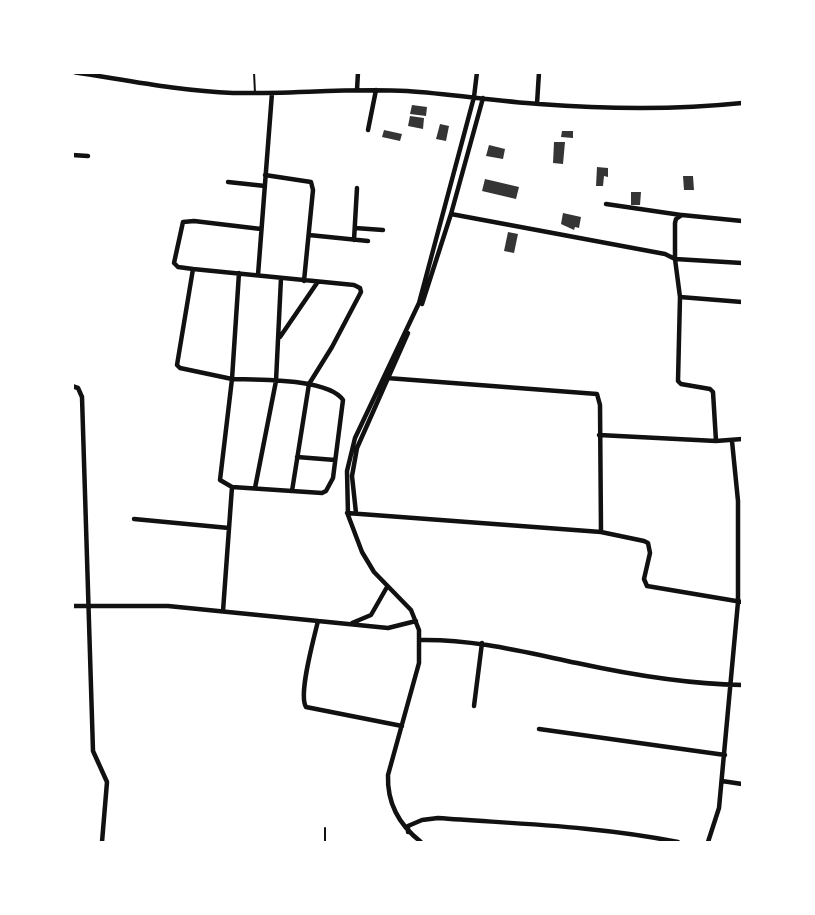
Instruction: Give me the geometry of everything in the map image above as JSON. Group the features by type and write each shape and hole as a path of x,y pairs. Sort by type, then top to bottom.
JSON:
{"street":[{"path":"72,72 172,88 255,93 376,90 474,97 537,104 688,107 742,103"},
{"path":"358,72 358,90"},
{"path":"421,842 408,832 393,806 388,786 388,775 419,662 420,640 416,621 407,605 387,587 366,562 351,514 346,484 350,456 362,423 419,303 474,97 477,72"},
{"path":"537,104 539,72"},
{"path":"368,130 376,90"},
{"path":"258,275 272,92"},
{"path":"351,514 352,476 357,448 431,280 483,98"},
{"path":"72,155 88,156"},
{"path":"265,175 311,182 313,190 304,281"},
{"path":"228,182 264,186"},
{"path":"354,240 357,188"},
{"path":"606,204 742,221"},
{"path":"451,214 665,254 674,259 742,263"},
{"path":"682,215 676,219 675,224 674,259 680,297 678,381 681,384 710,389 713,392 716,441"},
{"path":"261,229 194,221 183,222 174,263 178,267 193,269 317,283 354,285 360,288 361,292 332,347 309,384 292,491"},
{"path":"355,228 383,230"},
{"path":"309,235 368,241"},
{"path":"193,269 177,365 180,368 232,379 309,384 335,392 343,400 333,478 326,491 322,493 232,487 222,483 219,476 232,379 239,273"},
{"path":"255,488 276,381 280,337 281,278"},
{"path":"280,337 317,283"},
{"path":"680,297 742,302"},
{"path":"387,378 598,394 601,532"},
{"path":"72,386 78,388 82,396 93,751 108,782 102,842"},
{"path":"599,435 716,441 742,440"},
{"path":"710,842 719,808 730,685 740,602 738,501 732,441"},
{"path":"297,457 335,460"},
{"path":"223,611 232,487"},
{"path":"351,514 601,532 648,543 650,553 644,579 647,586 740,602"},
{"path":"134,519 228,528"},
{"path":"347,624 361,621 371,615 387,587"},
{"path":"72,606 168,606 393,628 416,621"},
{"path":"318,622 306,676 304,699 306,707 402,726"},
{"path":"420,640 482,643 628,673 679,681 742,685"},
{"path":"474,706 482,643"},
{"path":"539,729 725,755"},
{"path":"722,781 742,784"},
{"path":"408,832 408,826 416,822 438,818 588,830 648,836 678,842"}],"lane":[{"path":"254,72 255,93"},
{"path":"325,842 326,828"}],"building":[{"path":"412,105 427,107 426,116 410,114"},
{"path":"410,116 424,118 423,129 408,126"},
{"path":"440,124 449,126 446,141 436,139"},
{"path":"384,130 402,134 400,141 382,137"},
{"path":"562,131 573,131 573,138 561,137"},
{"path":"554,142 565,142 563,164 553,163"},
{"path":"489,145 505,149 503,159 486,156"},
{"path":"597,167 608,168 608,177 604,176 603,186 596,186"},
{"path":"683,176 693,176 694,190 684,190"},
{"path":"485,179 519,187 516,199 482,191"},
{"path":"631,192 641,192 640,205 631,205"},
{"path":"563,213 581,217 579,228 575,227 574,230 561,224"},
{"path":"508,232 518,234 514,253 504,251"}]}
